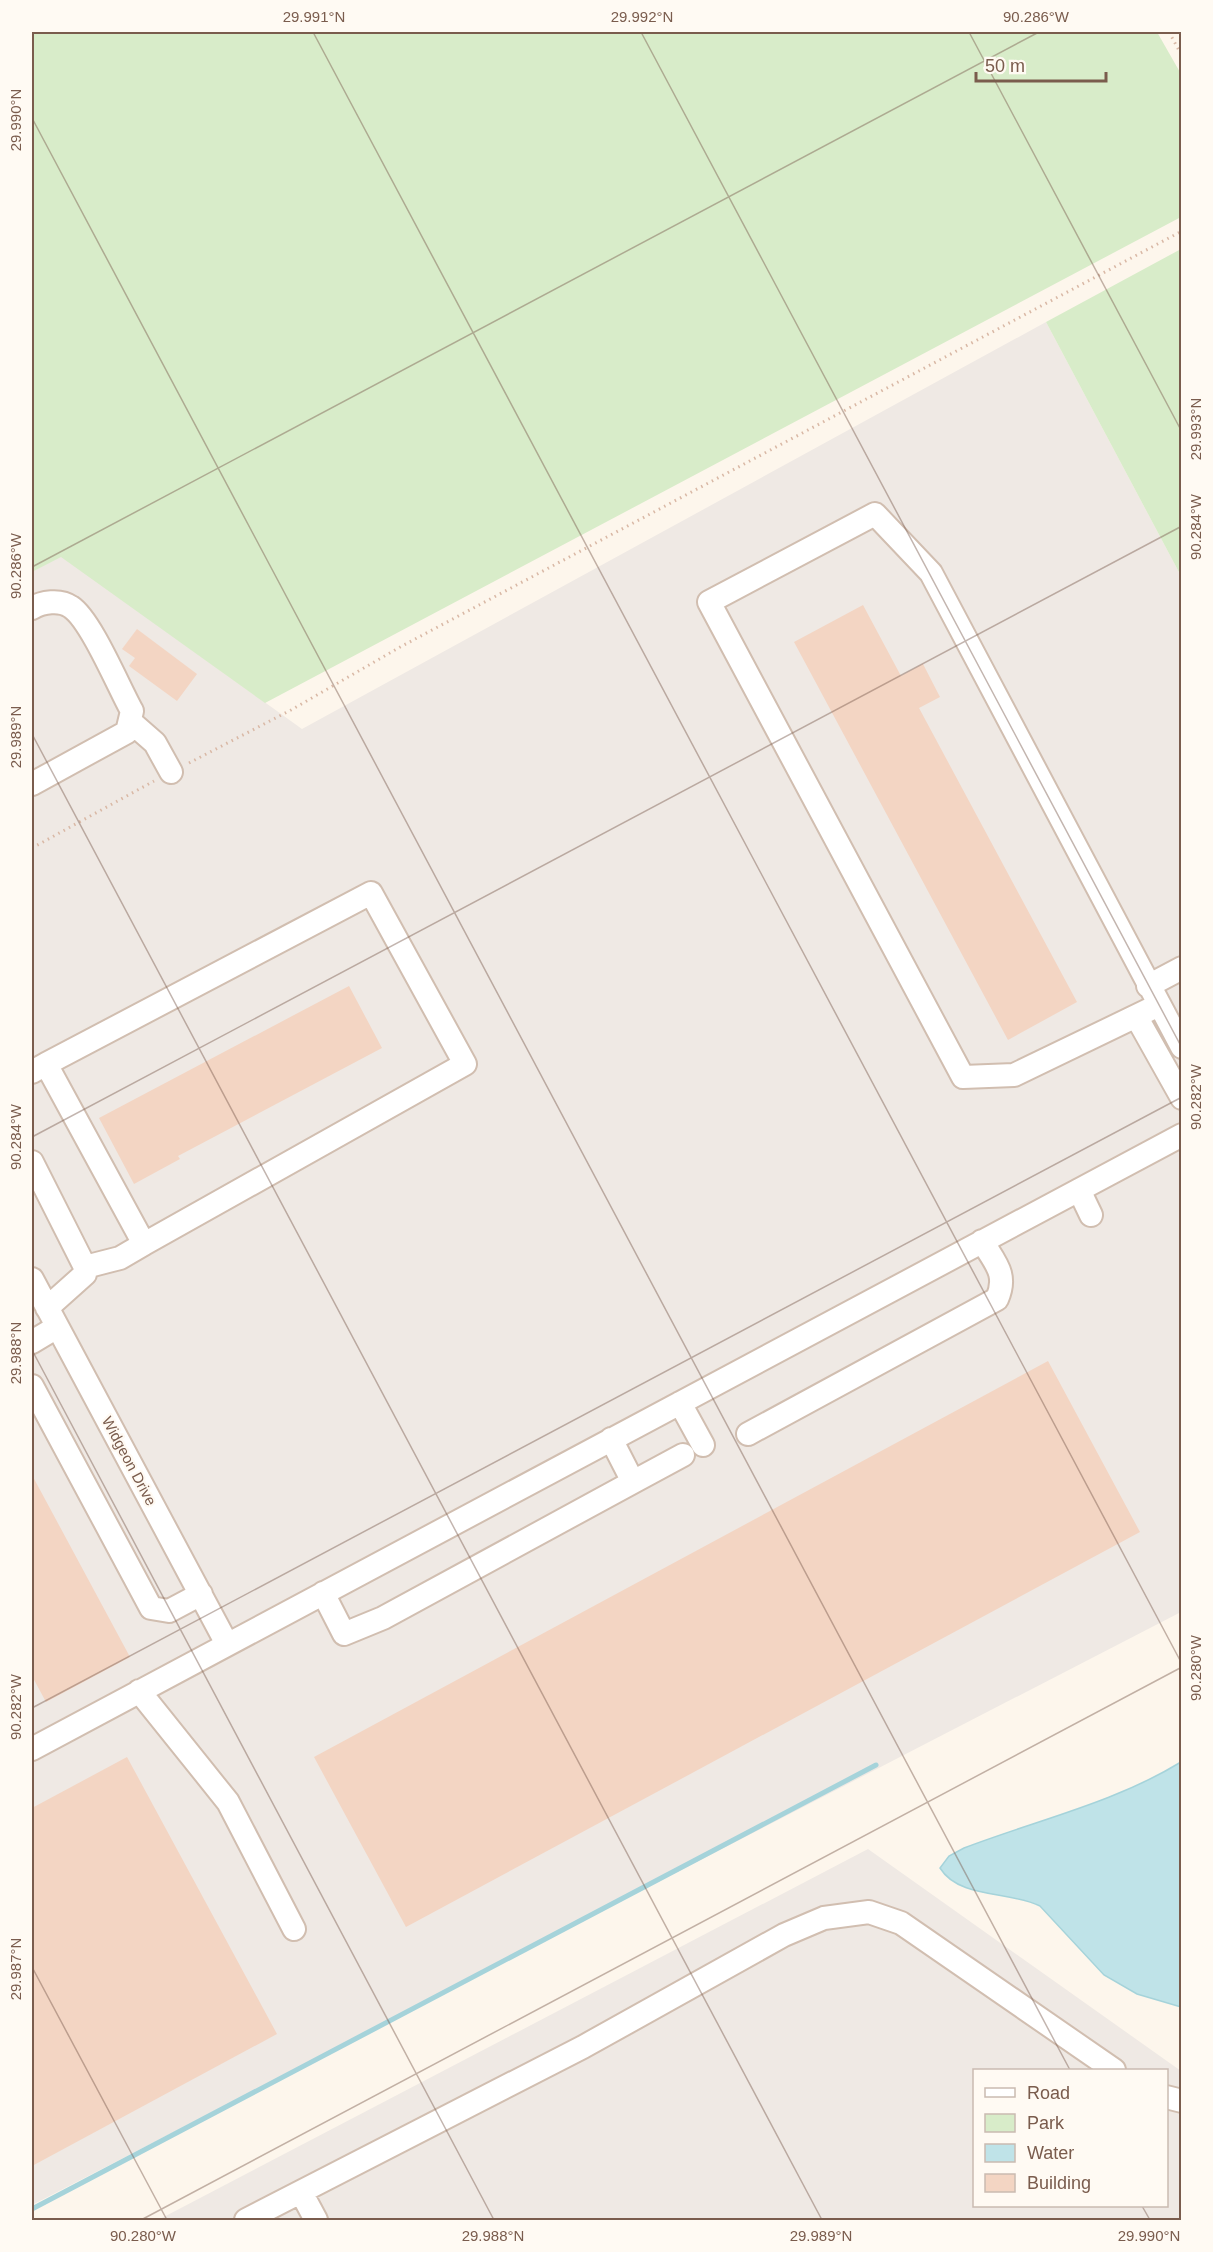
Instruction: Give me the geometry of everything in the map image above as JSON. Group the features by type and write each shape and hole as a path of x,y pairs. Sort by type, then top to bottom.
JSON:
{"street":[{"path":"1182,968 1154,995 1136,1016 1014,1075 963,1077 709,602 875,514 931,573 1154,995 1182,1047"},
{"path":"32,608 39,603 56,602 71,606 86,624 132,711 127,732 32,784"},
{"path":"131,722 155,743 171,772"},
{"path":"85,1267 120,1258 465,1064 371,893 39,1068 144,1244"},
{"path":"1136,1016 1182,1098"},
{"path":"32,1749 1182,1135"},
{"path":"32,1162 85,1267 85,1274 32,1342"},
{"path":"1079,1190 1091,1215"},
{"path":"748,1434 997,1299 1003,1286 999,1270 982,1241"},
{"name":"Widgeon Drive","path":"32,1279 227,1644"},
{"path":"32,1386 152,1608 169,1611 201,1594"},
{"path":"323,1593 344,1634 383,1618 693,1450 680,1403"},
{"path":"611,1439 633,1482"},
{"path":"139,1691 228,1802 294,1929"},
{"path":"246,2220 583,2047 784,1935 824,1918 869,1912 901,1923 1113,2069"},
{"path":"301,2192 316,2220"}],"path":[{"path":"1169,32 1182,56"},
{"path":"32,848 777,445 1182,231"}],"shaded area":[{"path":"1046,322 1181,576 1181,1612 32,2205 32,572 61,556 302,729"},
{"path":"868,1849 1181,2071 1181,2220 158,2220"}],"green space":[{"path":"32,32 1157,32 1181,74 1181,217 265,703 61,557 32,572"},
{"path":"1181,249 1181,576 1046,322"}],"water":[{"path":"1181,1762 1181,2007 1137,1994 1104,1975 1040,1906 1028,1901 972,1890 949,1878 940,1868 949,1856 964,1848 1102,1800"}],"building":[{"path":"863,605 901,676 923,664 940,697 919,708 1077,1002 1008,1040 794,642"},
{"path":"137,629 197,674 177,701 129,666 135,658 122,649"},
{"path":"349,986 382,1048 178,1156 180,1159 134,1184 99,1118"},
{"path":"1048,1361 1140,1532 406,1927 314,1757"},
{"path":"32,1475 130,1657 46,1702 32,1676"},
{"path":"127,1757 277,2034 32,2166 32,1808"}],"waterway":[{"path":"32,2209 876,1765"}]}
